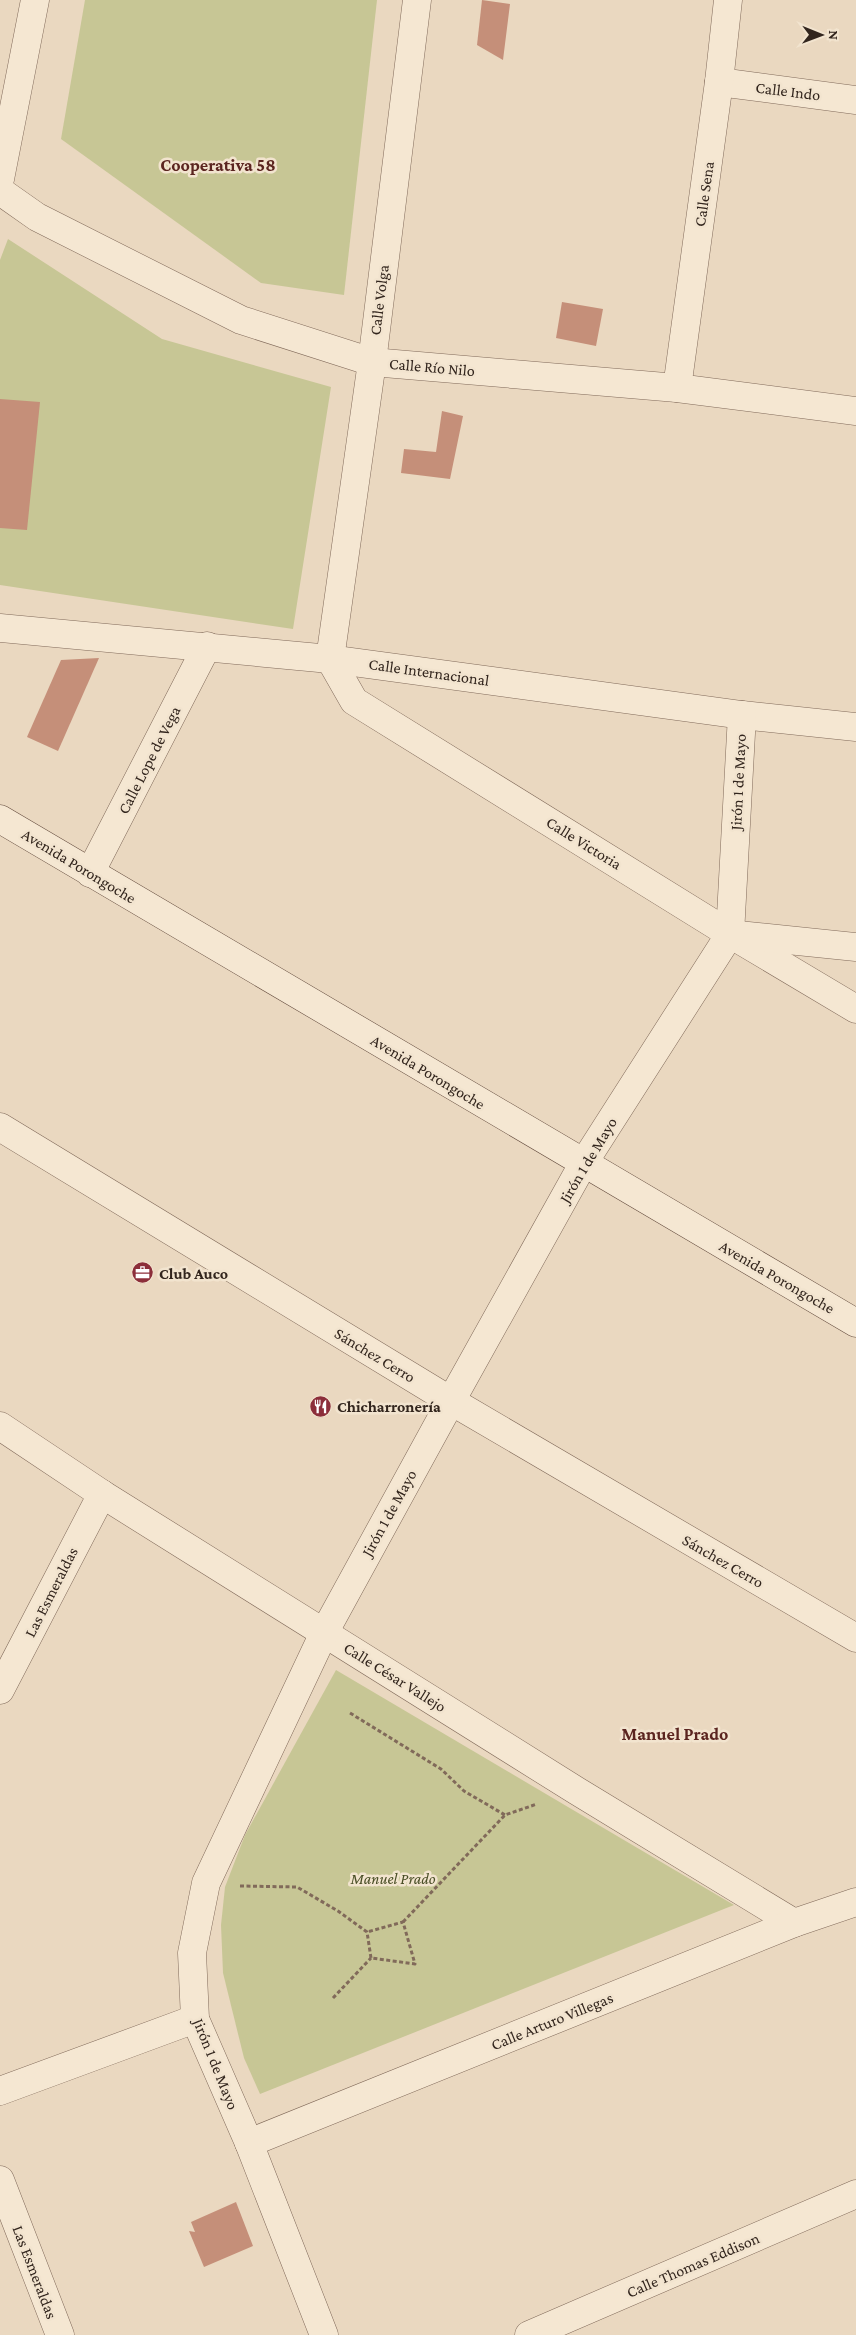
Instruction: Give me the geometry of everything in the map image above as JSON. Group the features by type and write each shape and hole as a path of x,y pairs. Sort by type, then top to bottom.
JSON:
{"street":[{"path":"0,179 35,0"},
{"name":"Calle Volga","path":"330,659 372,362 417,0"},
{"name":"Calle Sena","path":"677,388 719,82 728,0"},
{"name":"Calle Indo","path":"719,82 856,100"},
{"name":"Calle Río Nilo","path":"0,190 36,216 241,320 372,362 677,388 856,410"},
{"name":"Calle Internacional","path":"0,628 208,646 330,659 742,715 856,727"},
{"name":"Calle Lope de Vega","path":"90,873 208,646"},
{"name":"Calle Victoria","path":"330,659 354,701 730,934 856,1009"},
{"name":"Jirón 1 de Mayo","path":"324,2335 249,2143 195,2019 192,1953 206,1882 324,1633 451,1401 584,1164 730,934 742,715"},
{"name":"Avenida Porongoche","path":"0,819 856,1324"},
{"path":"730,934 856,947"},
{"name":"Sánchez Cerro","path":"0,1127 451,1401 856,1638"},
{"name":"Calle César Vallejo","path":"0,1426 102,1494 324,1633 794,1923"},
{"name":"Las Esmeraldas","path":"0,1690 102,1494"},
{"name":"Calle Arturo Villegas","path":"249,2143 794,1923 856,1902"},
{"path":"0,2091 195,2019"},
{"name":"Las Esmeraldas","path":"0,2180 60,2335"},
{"name":"Calle Thomas Eddison","path":"530,2335 856,2194"}],"path":[{"path":"350,1713 441,1770 464,1791 505,1815 403,1922 367,1932"},
{"path":"232,1887 297,1887 338,1911 367,1932 371,1958"},
{"path":"371,1958 415,1964 403,1922"},
{"path":"334,1998 371,1958"}],"green space":[{"path":"85,0 377,0 344,295 261,283 61,139"},
{"path":"8,239 162,339 331,387 293,629 0,585 0,260"},
{"name":"Manuel Prado","path":"336,1670 734,1905 260,2094 244,2058 223,1973 221,1925 225,1887 245,1835"}],"building":[{"path":"482,0 510,4 503,60 477,45"},
{"path":"562,302 603,309 596,346 556,338"},
{"path":"0,399 40,402 27,530 0,528"},
{"path":"442,411 463,416 450,479 401,473 404,449 436,452"},
{"path":"99,658 58,751 27,737 61,660"},
{"path":"236,2202 253,2246 204,2267 189,2231 195,2232 191,2222"}],"place":[{"name":"Club Auco","path":"143,1273"},
{"name":"Chicharronería","path":"321,1406"}],"district":[{"name":"Cooperativa 58","path":"218,165"},
{"name":"Manuel Prado","path":"675,1734"}]}
